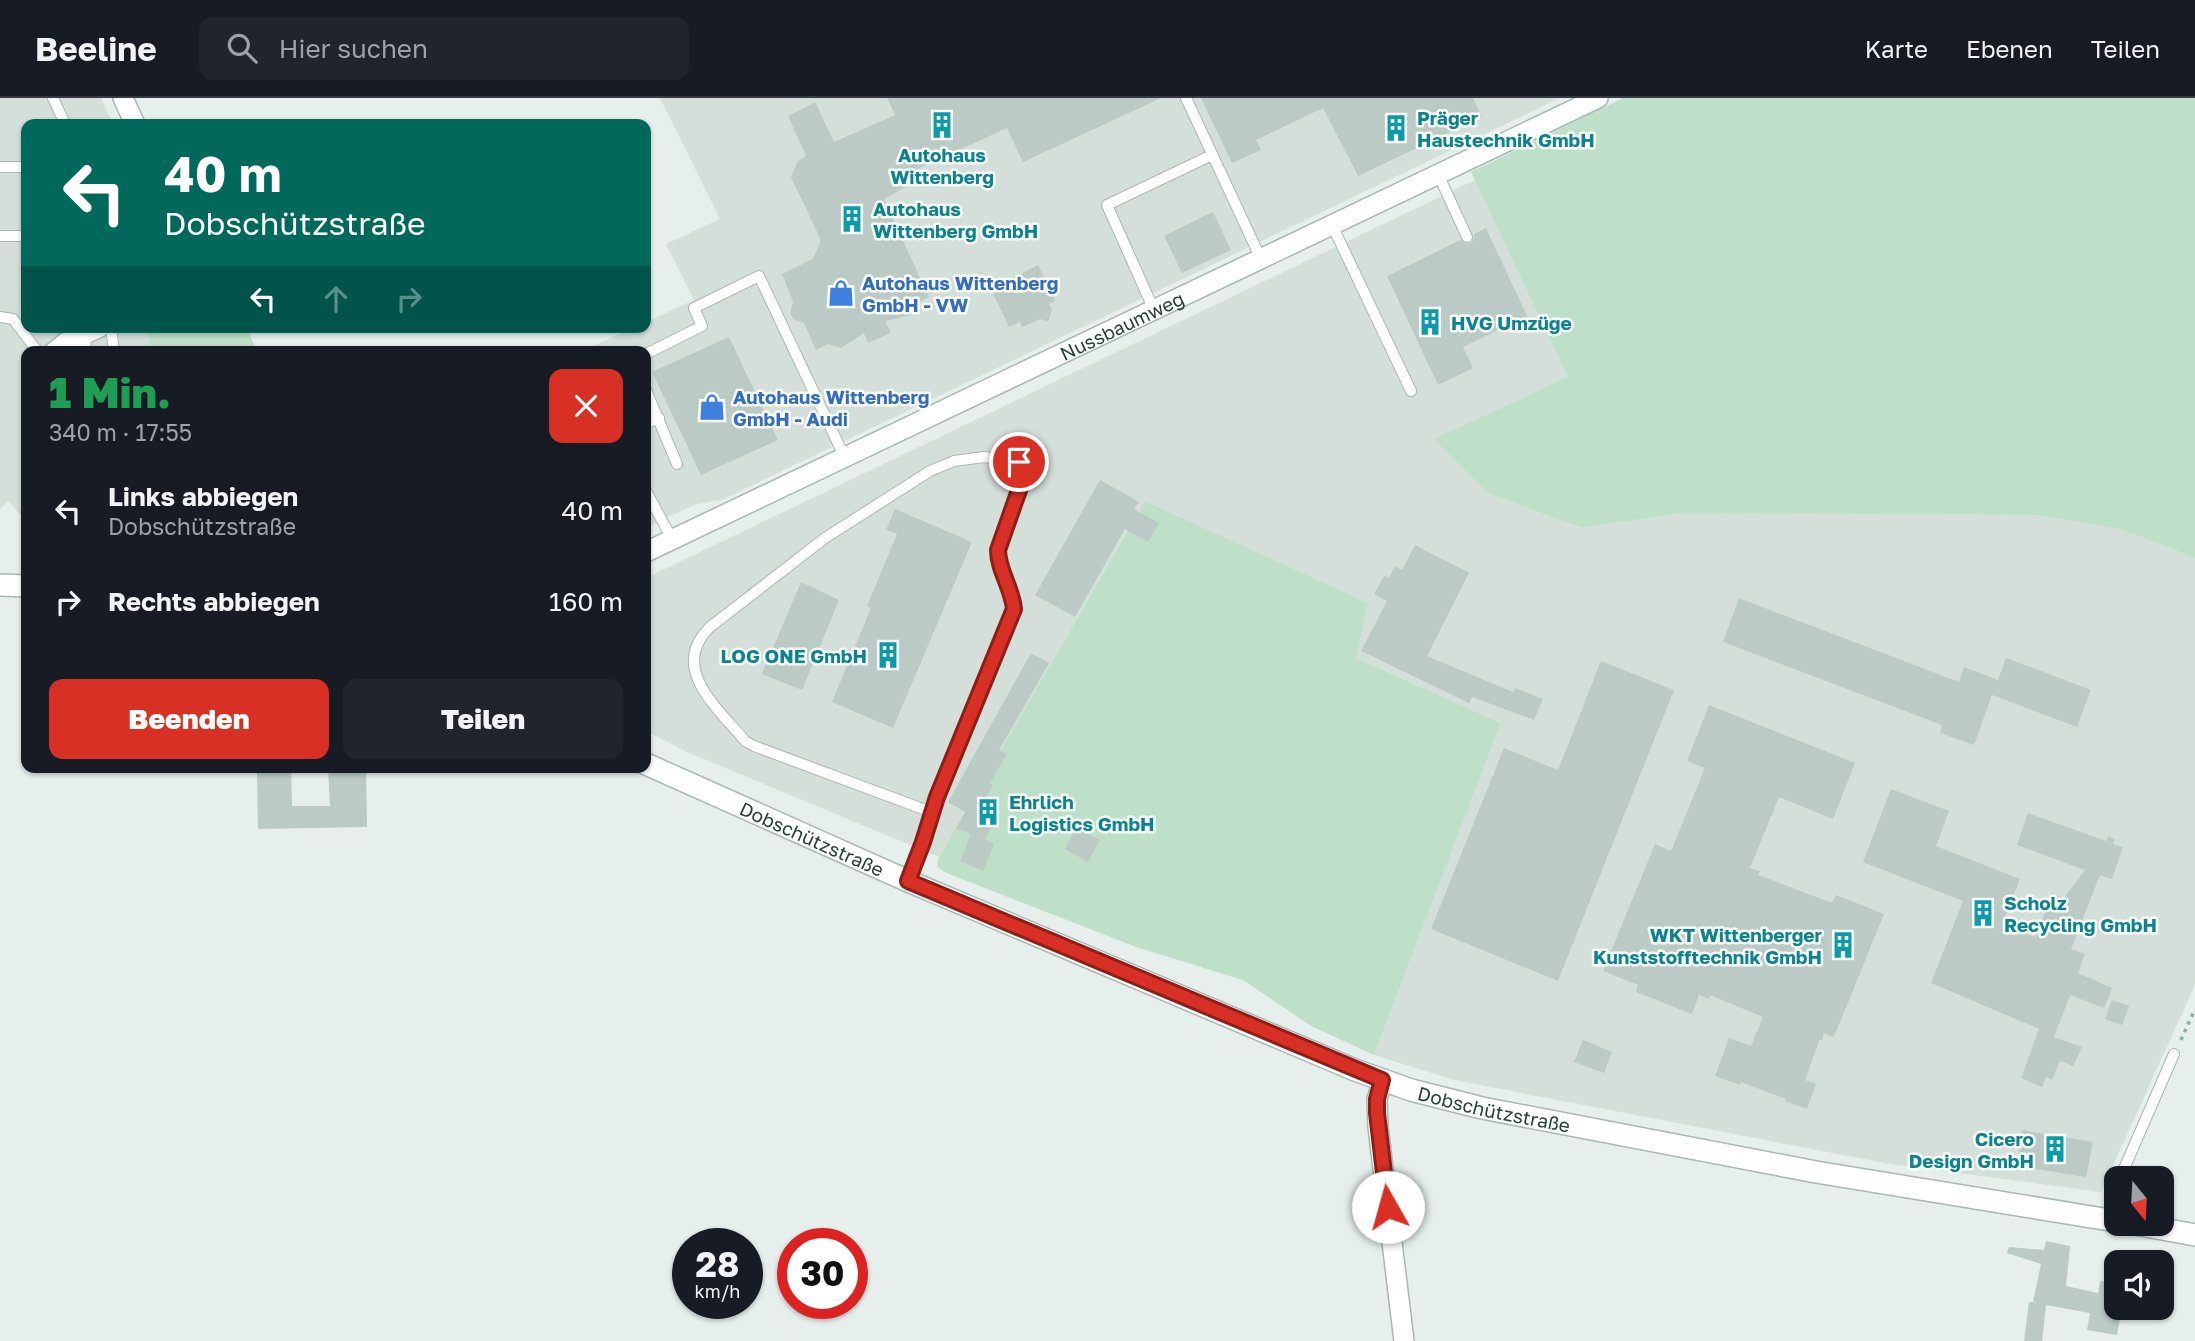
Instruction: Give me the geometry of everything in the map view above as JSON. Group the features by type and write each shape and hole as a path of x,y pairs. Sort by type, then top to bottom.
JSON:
{"street":[{"path":"123,98 133,119"},
{"name":"Nussbaumweg","path":"651,550 1598,98"},
{"path":"61,346 90,338"},
{"path":"0,585 21,586"},
{"name":"Dobschützstraße","path":"651,766 908,881 1382,1080 1482,1108 1816,1172 2104,1219"},
{"path":"1382,1080 1377,1099 1378,1127 1405,1341"},
{"name":"Dobschützstraße","path":"2174,1231 2195,1235"}],"lane":[{"path":"53,98 63,119"},
{"path":"1186,98 1261,260"},
{"path":"1154,310 1107,205 1212,155"},
{"path":"0,167 21,167"},
{"path":"1438,174 1467,237"},
{"path":"1332,225 1411,391"},
{"path":"0,236 21,236"},
{"path":"651,352 702,326 694,308 759,276 844,457"},
{"path":"0,317 13,319 21,330"},
{"path":"651,401 677,464"},
{"path":"651,421 659,418"},
{"path":"908,881 931,812 1014,609 998,550 1024,476 1024,469 1019,462 1007,459 984,457 954,461 930,471 825,538 710,627 698,643 693,657 696,677 702,689 745,741 931,812"},
{"path":"651,500 672,539"},
{"path":"2125,1166 2174,1054"}],"path":[{"path":"2174,1054 2195,1009"}],"shaded area":[{"path":"0,98 101,98 111,119 21,119 21,333 148,333 149,346 21,346 21,515 8,501 0,509"},
{"path":"660,98 1560,98 722,500 696,504 651,526 651,346 594,346 621,333 651,333 651,320 694,300 666,244 720,219"},
{"path":"1475,180 1569,377 1435,439 1489,494 1582,528 1680,513 2038,515 2123,530 2195,558 2195,985 2113,1166 2104,1166 2104,1185 2101,1192 1890,1164 1454,1080 1374,1055 1501,723 1355,658 1367,603 1145,501 939,857 687,752 651,734 651,576"}],"green space":[{"path":"1623,98 2195,98 2195,558 2123,530 2038,515 1680,513 1582,528 1489,494 1434,439 1568,377 1471,172"},
{"path":"148,333 249,333 255,346 149,346"},
{"path":"1145,501 1368,603 1356,658 1501,723 1374,1055 1311,1026 1243,980 1136,947 944,872 937,866 939,857"}],"building":[{"name":"Autohaus Wittenberg GmbH","path":"887,98 1161,98 1023,162 1007,128 902,176 906,187 884,199 929,297 916,303 911,315 885,321 891,333 868,343 864,333 841,348 828,344 816,350 804,323 795,320 790,314 793,301 782,274 813,259 821,240 791,177 798,161 806,156 788,116 815,102 834,142 895,115"},
{"name":"Präger Haustechnik GmbH","path":"1201,98 1473,98 1482,117 1358,176 1323,108 1256,140 1261,150 1232,163"},
{"path":"1213,212 1231,250 1182,273 1164,236"},
{"path":"1486,228 1527,316 1463,347 1473,368 1438,385 1387,276 1460,240 1466,244 1471,243 1474,234"},
{"path":"1038,265 1055,301 1049,304 1052,309 1048,322 1040,319 1022,327 1020,322 1009,327 993,294 1006,288 1004,282"},
{"path":"729,337 778,440 701,475 652,372"},
{"path":"1100,480 1139,502 1134,509 1159,523 1148,542 1125,529 1075,617 1035,595"},
{"name":"LOG ONE GmbH","path":"895,509 972,542 893,728 832,702 871,608 867,606 897,534 886,530"},
{"path":"1415,545 1469,573 1427,656 1513,692 1515,688 1543,699 1534,720 1472,697 1469,703 1361,651 1387,601 1374,594 1384,576 1389,578 1395,566 1402,570"},
{"name":"LOG ONE GmbH","path":"801,582 839,600 802,690 762,674"},
{"path":"1739,598 1959,682 1964,667 1998,680 2006,658 2091,690 2077,727 1992,695 1974,745 1940,733 1942,725 1723,642"},
{"path":"1031,653 1049,663 999,750 1007,754 990,783 993,785 983,804 999,811 986,838 981,837 994,844 983,871 960,861 971,834 956,829 965,812 948,802"},
{"path":"1601,661 1674,690 1558,981 1431,929 1504,748 1558,770"},
{"path":"1709,705 1855,763 1833,819 1779,797 1750,868 1760,871 1758,875 1832,903 1836,895 1884,914 1834,1037 1824,1033 1822,1040 1820,1039 1805,1080 1816,1084 1807,1109 1741,1082 1740,1085 1715,1076 1729,1038 1751,1046 1763,1017 1710,995 1709,999 1699,995 1692,1014 1636,992 1638,985 1603,971 1655,844 1671,851 1705,768 1687,761"},
{"path":"257,773 291,773 292,806 330,806 328,773 366,773 367,827 258,829"},
{"name":"Scholz Recycling GmbH","path":"1891,789 1949,811 1936,846 2020,879 2002,925 2036,937 2052,893 2064,898 2085,870 2017,845 2028,813 2106,841 2109,836 2115,839 2113,844 2123,847 2112,879 2100,875 2071,949 2085,954 2078,973 2112,988 2104,1008 2070,995 2054,1037 2082,1047 2073,1066 2060,1061 2052,1080 2046,1077 2042,1087 2021,1078 2039,1029 1931,983 1963,901 1863,862"},
{"path":"1076,828 1100,840 1088,862 1065,849"},
{"path":"2112,1000 2129,1006 2122,1025 2105,1019"},
{"path":"1583,1040 1612,1052 1604,1073 1574,1062"},
{"name":"Cicero Design GmbH","path":"2022,1130 2093,1142 2086,1177 2029,1168 2031,1157 2018,1155"},
{"path":"2046,1241 2070,1246 2066,1286 2098,1293 2100,1281 2104,1282 2104,1320 2120,1320 2117,1335 2087,1330 2090,1313 2046,1305 2042,1341 2024,1341 2029,1302 2039,1303 2033,1302 2041,1264 2007,1253 2009,1247 2044,1250"}],"place":[{"name":"Autohaus Wittenberg","path":"942,125"},
{"name":"Präger Haustechnik GmbH","path":"1396,128"},
{"name":"Autohaus Wittenberg GmbH","path":"852,219"},
{"name":"Autohaus Wittenberg GmbH - VW","path":"841,293"},
{"name":"HVG Umzüge","path":"1430,322"},
{"name":"Autohaus Wittenberg GmbH - Audi","path":"712,407"},
{"name":"LOG ONE GmbH","path":"888,655"},
{"name":"Ehrlich Logistics GmbH","path":"988,812"},
{"name":"Scholz Recycling GmbH","path":"1983,913"},
{"name":"WKT Wittenberger Kunststofftechnik GmbH","path":"1843,945"},
{"name":"Cicero Design GmbH","path":"2055,1149"}],"route":[{"path":"1019,462 1024,469 1024,476 998,550 1014,609 931,812 908,881 1382,1080 1377,1113 1388,1207"}]}
